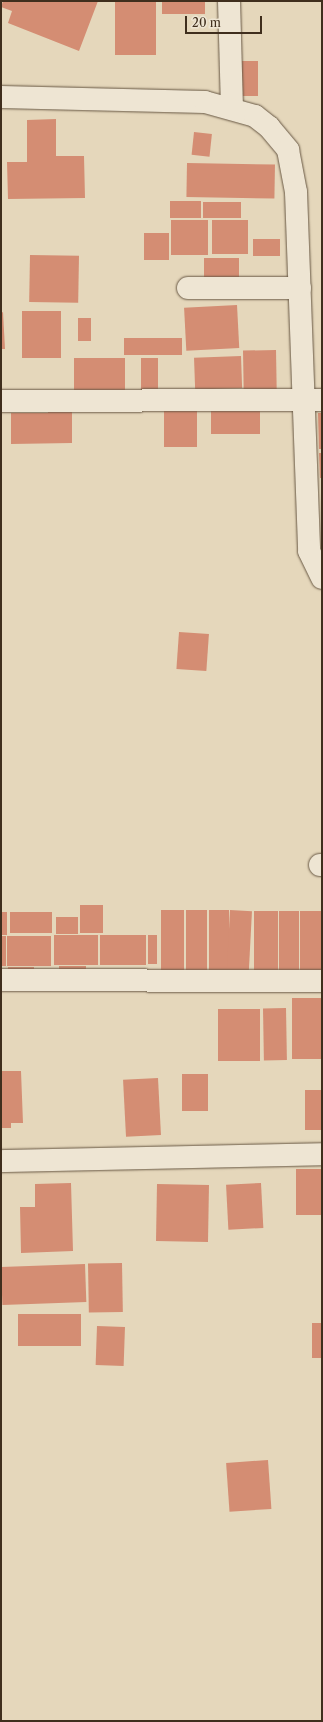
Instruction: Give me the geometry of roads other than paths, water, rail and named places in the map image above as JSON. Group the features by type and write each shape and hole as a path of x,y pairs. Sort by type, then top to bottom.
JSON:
{"street":[{"path":"229,1 232,108"},
{"path":"1,98 206,102 232,108 255,116 269,127 288,150 296,192 300,288 313,400 309,551 322,578"},
{"path":"188,288 300,288"},
{"path":"1,401 313,400"},
{"path":"1,980 322,981"},
{"path":"1,1161 322,1154"}]}
